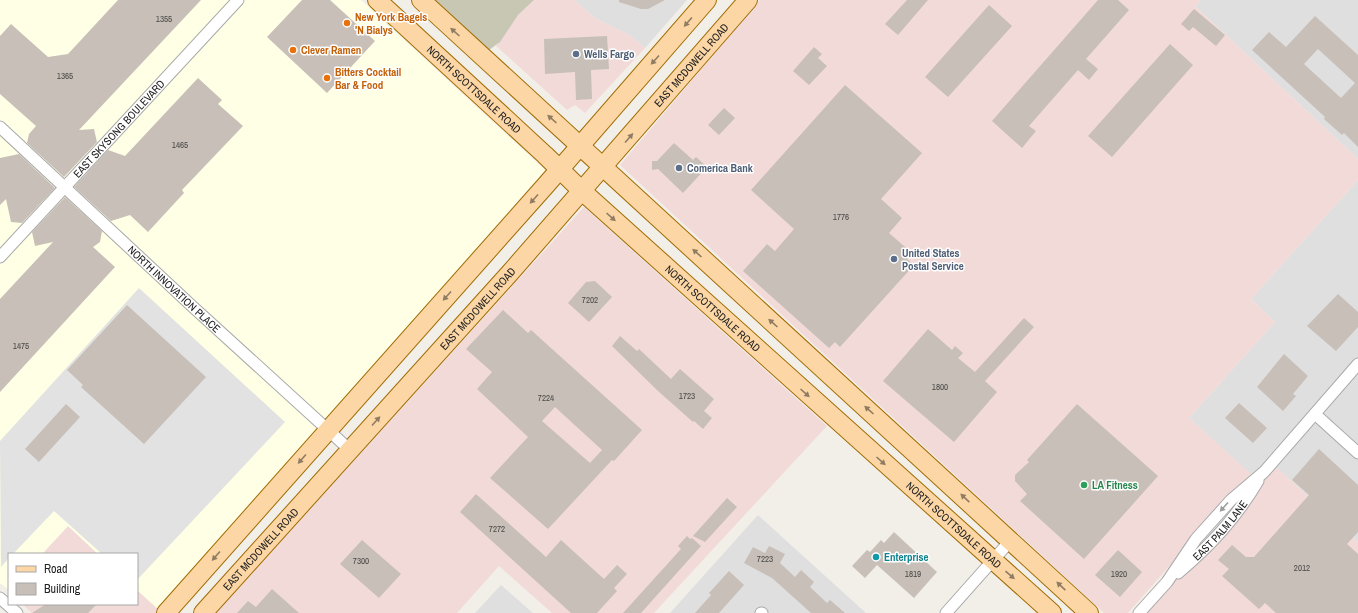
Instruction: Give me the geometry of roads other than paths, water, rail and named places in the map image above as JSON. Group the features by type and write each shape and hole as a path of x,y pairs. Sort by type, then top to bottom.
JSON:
{"main road":[{"name":"NORTH SCOTTSDALE ROAD","path":"377,0 582,191 1052,613"},
{"path":"421,0 1089,613"},
{"path":"166,613 580,146 707,0"},
{"name":"EAST MCDOWELL ROAD","path":"203,613 582,191 748,0"}],"street":[{"name":"EAST SKYSONG BOULEVARD","path":"0,257 238,0"},
{"name":"NORTH INNOVATION PLACE","path":"0,127 198,312 350,450"},
{"name":"EAST PALM LANE","path":"1139,613 1167,582 1204,550 1222,531 1241,509 1264,472 1358,364"},
{"path":"1315,414 1358,453"},
{"path":"946,613 1011,540"},
{"path":"0,598 17,613"}],"place":[{"name":"New York Bagels 'N Bialys","path":"347,23"},
{"name":"Clever Ramen","path":"293,50"},
{"name":"Wells Fargo","path":"576,54"},
{"name":"Bitters Cocktail Bar & Food","path":"327,78"},
{"name":"Comerica Bank","path":"679,168"},
{"name":"United States Postal Service","path":"894,259"},
{"name":"LA Fitness","path":"1084,485"},
{"name":"Enterprise","path":"876,557"}]}
